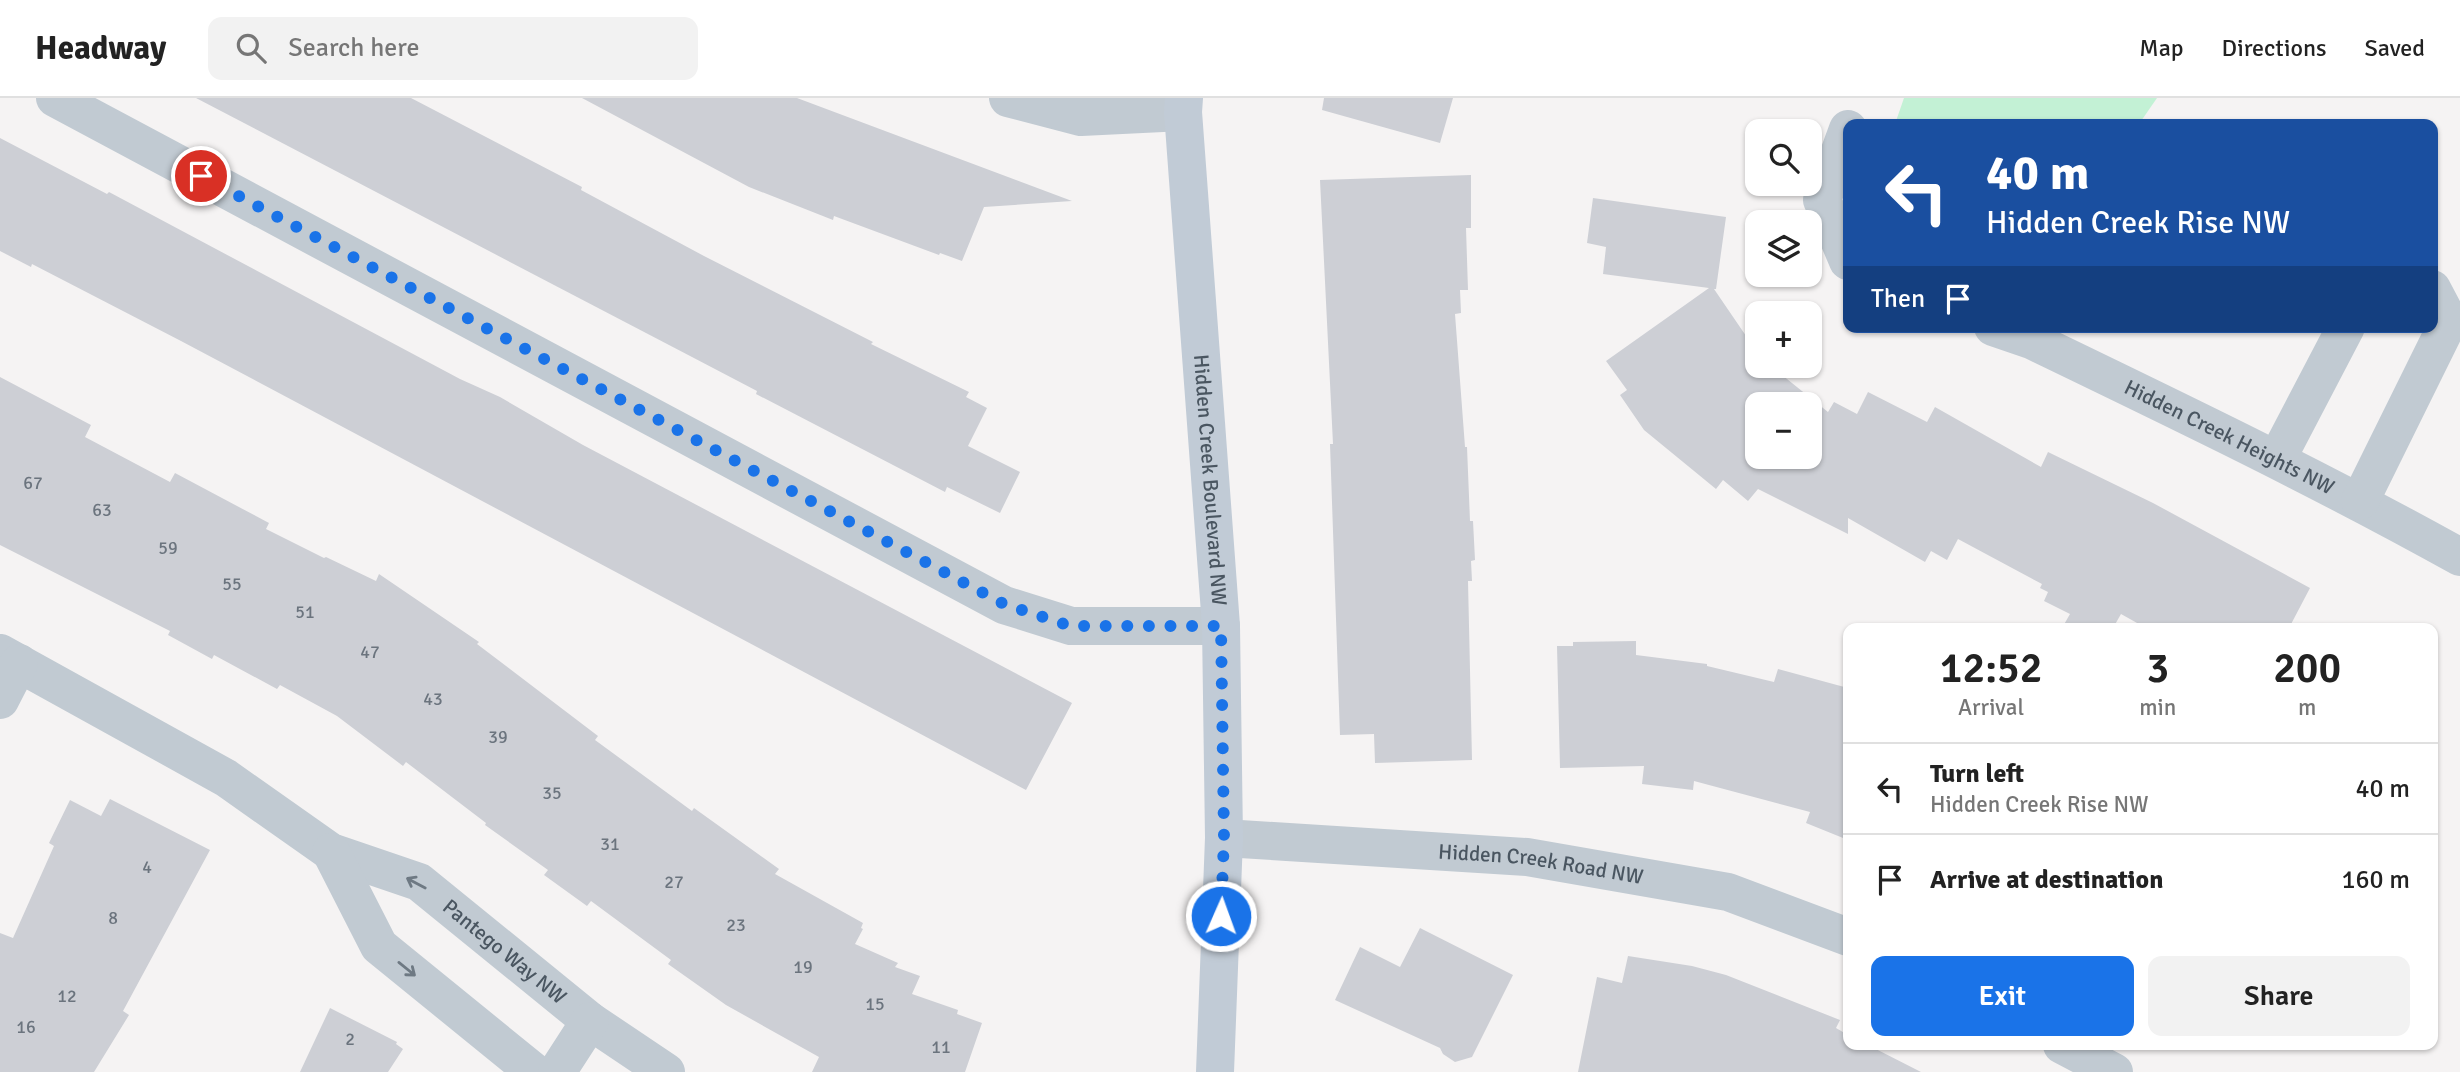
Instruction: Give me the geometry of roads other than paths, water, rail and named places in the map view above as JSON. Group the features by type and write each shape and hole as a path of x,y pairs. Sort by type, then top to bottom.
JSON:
{"street":[{"path":"55,98 1004,604 1070,626 1221,626"},
{"path":"1008,98 1081,117 1184,105"},
{"path":"1852,119 1859,98"},
{"name":"Hidden Creek Boulevard NW","path":"1184,105 1221,626 1224,838 1214,1072"},
{"path":"1843,143 1822,200 1843,249"},
{"path":"2360,501 2449,321 2438,300"},
{"name":"Hidden Creek Heights NW","path":"2011,333 2031,340 2277,459 2360,501 2460,557"},
{"path":"2277,459 2343,333"},
{"path":"0,700 10,658"},
{"name":"Pantego Way NW","path":"10,658 226,778 331,852 419,882 590,1021 666,1072"},
{"name":"Hidden Creek Road NW","path":"1224,838 1527,857 1728,892 1843,935"},
{"name":"Pantego Way NW","path":"331,852 379,947 534,1072"},
{"path":"557,1072 590,1021"},
{"path":"2072,1050 2114,1072"}]}
